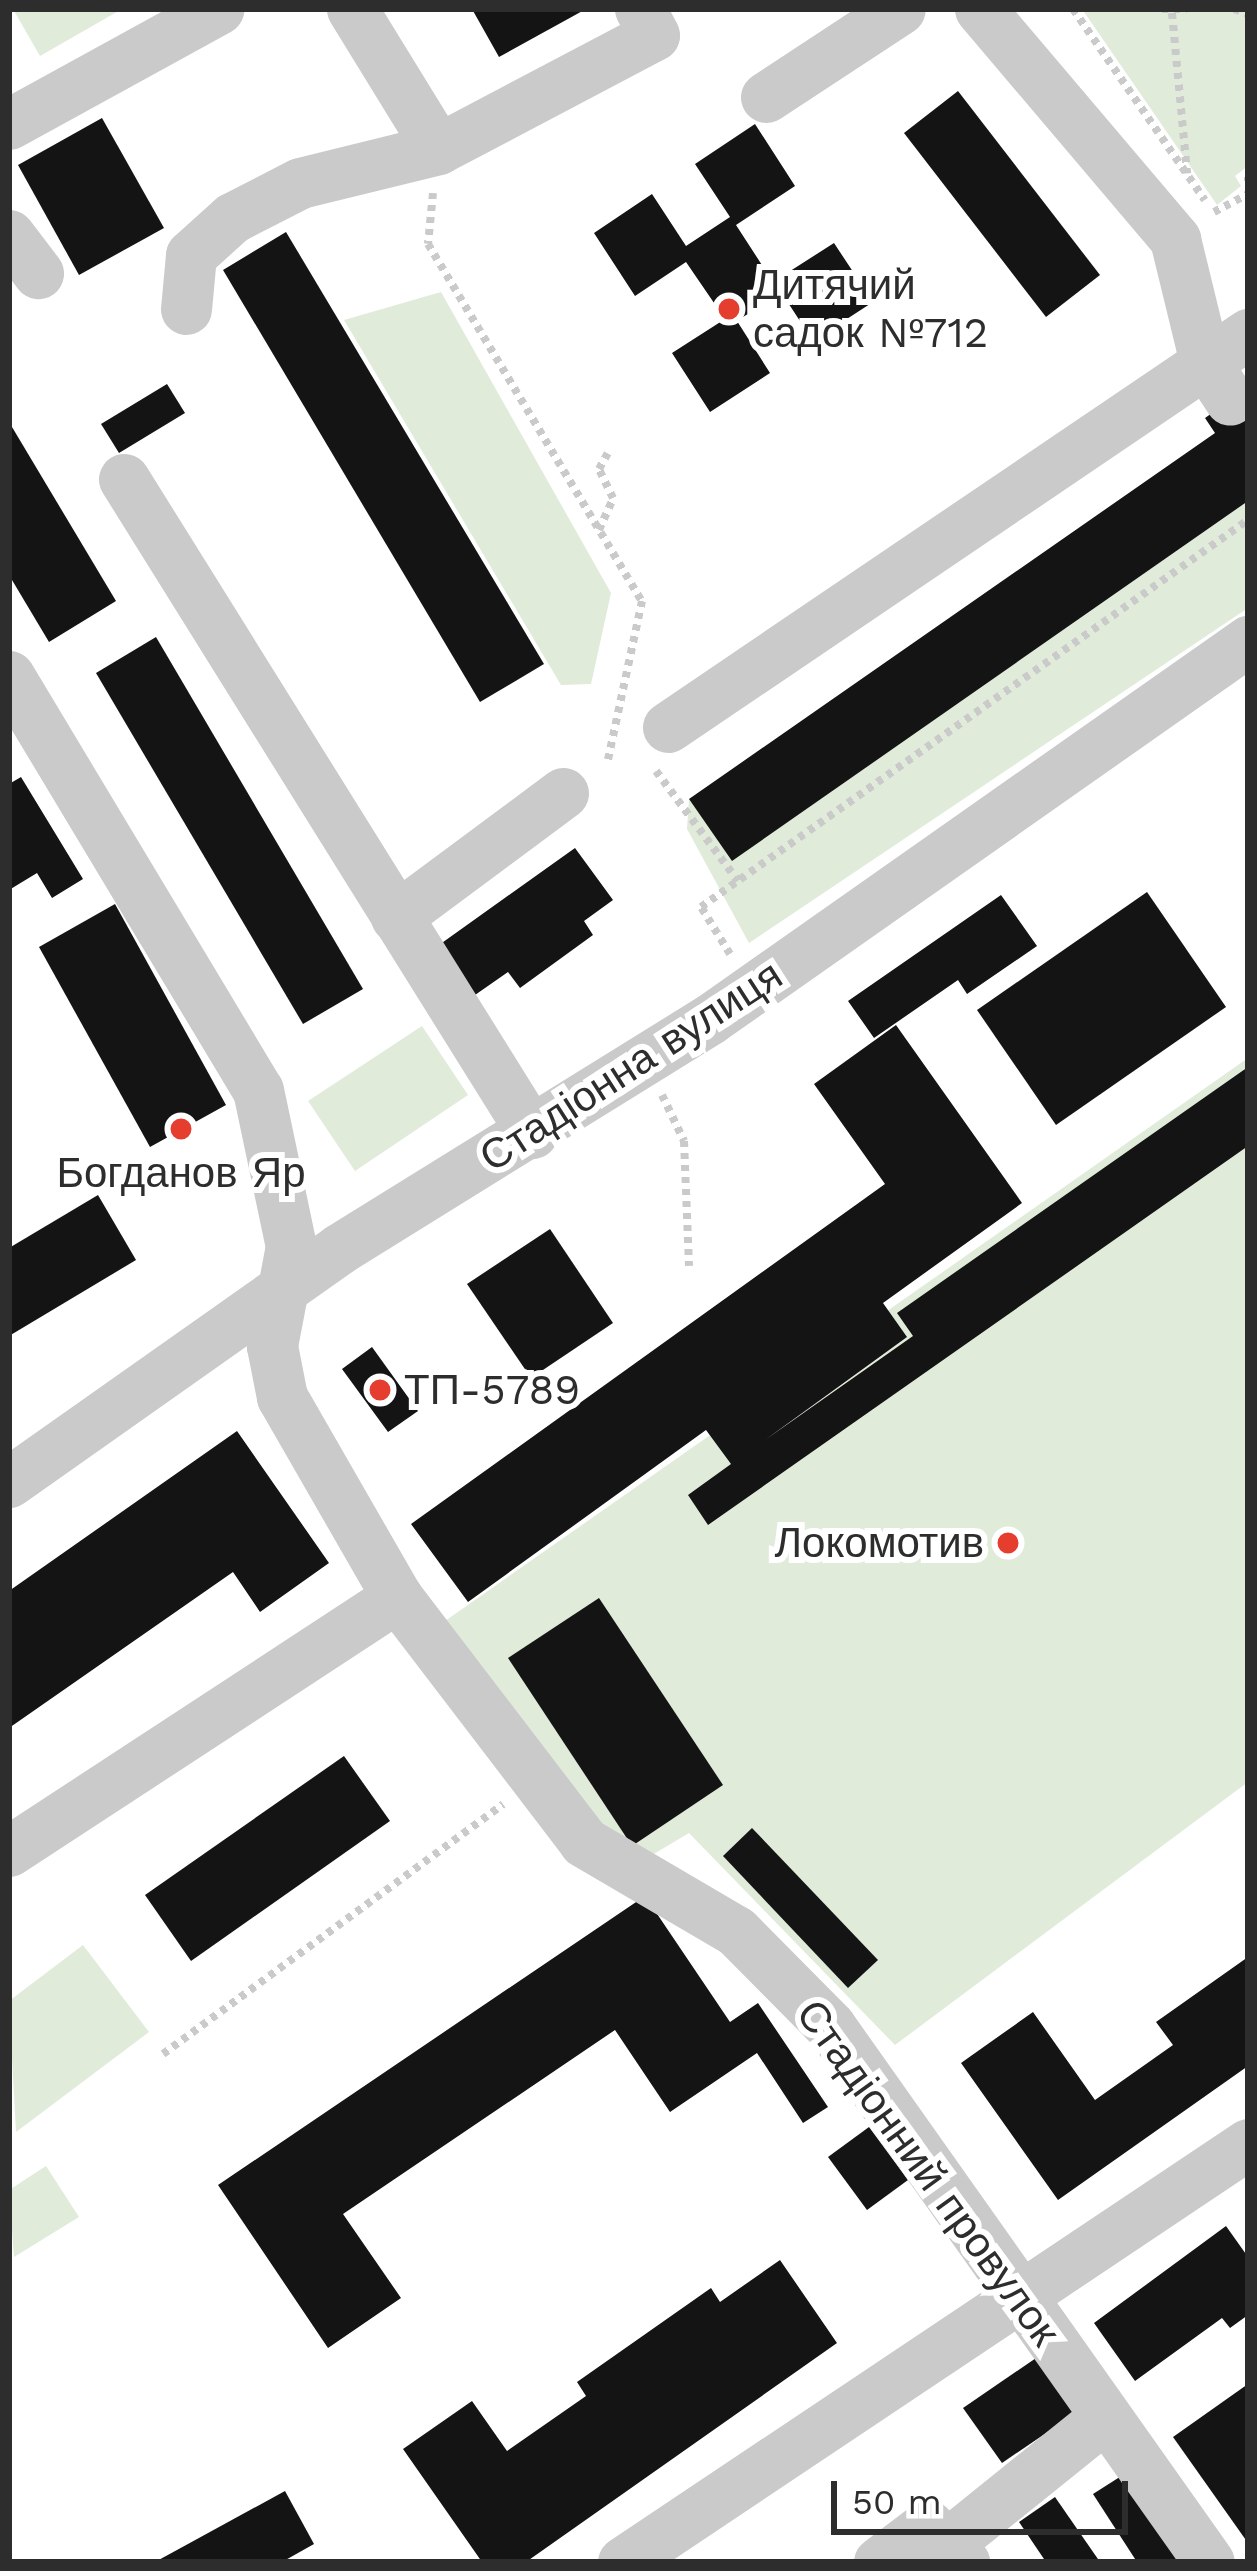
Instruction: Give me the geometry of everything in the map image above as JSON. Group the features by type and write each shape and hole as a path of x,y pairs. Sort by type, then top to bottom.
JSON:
{"street":[{"path":"9,124 218,9"},
{"path":"352,9 438,149"},
{"path":"185,309 191,255 232,218 300,183 438,149 654,35 640,9"},
{"path":"766,97 900,9"},
{"path":"980,9 1174,239 1218,381"},
{"path":"668,727 1218,381 1248,334"},
{"path":"124,479 532,1133"},
{"name":"Стадіонна вулиця","path":"9,1482 278,1297 532,1133 1248,641"},
{"name":"Стадіонний провулок","path":"9,676 258,1090 291,1246 272,1346 282,1397 397,1597 584,1842 736,1931 830,2026 1209,2562"},
{"path":"396,916 563,793"},
{"path":"9,1851 397,1597"},
{"path":"623,2562 1023,2302 1248,2144"},
{"path":"879,2562 928,2524 958,2551 1105,2417"}],"path":[{"path":"1073,9 1216,216 1248,194"},
{"path":"1162,9 1172,13 1187,9"},
{"path":"1234,9 1248,14"},
{"path":"1172,13 1187,173"},
{"path":"438,149 428,244 642,601 608,759 620,755"},
{"path":"599,530 613,498 599,470 608,453"},
{"path":"730,956 701,907 1248,520"},
{"path":"676,788 738,881"},
{"path":"669,1113 684,1141 688,1266"},
{"path":"163,2054 520,1795"}],"green space":[{"path":"13,9 122,9 40,56"},
{"path":"1082,9 1248,9 1248,166 1235,176 1241,186 1217,205"},
{"path":"441,292 611,593 591,684 561,685 344,320"},
{"path":"1248,501 1248,608 749,943 687,829 689,799 733,860"},
{"path":"422,1026 468,1095 355,1171 308,1101"},
{"path":"1248,1058 1248,1782 895,2045 689,1833 642,1861 616,1849 445,1621"},
{"path":"83,1945 149,2032 16,2132 9,2001"},
{"path":"46,2166 79,2217 14,2257 9,2190"}],"building":[{"path":"472,9 586,9 499,57"},
{"path":"958,91 1100,275 1046,317 904,133"},
{"path":"102,118 164,228 79,275 18,165"},
{"path":"755,124 795,186 736,225 773,282 834,243 873,302 813,341 781,292 737,321 770,373 710,412 672,353 725,319 686,262 635,296 594,233 652,194 686,246 730,217 695,164"},
{"path":"286,232 544,664 480,702 223,270"},
{"path":"167,384 185,413 119,453 101,424"},
{"path":"1248,388 1248,501 732,861 689,799 1215,433 1205,418"},
{"path":"9,422 116,601 49,642 9,575"},
{"path":"156,637 363,989 303,1024 96,673"},
{"path":"21,777 83,879 52,898 37,873 9,890 9,784"},
{"path":"575,848 613,900 584,921 593,935 520,988 508,972 475,995 439,945"},
{"path":"1147,892 1226,1007 1056,1125 977,1010"},
{"path":"1001,895 1037,946 967,994 958,980 874,1038 848,1001"},
{"path":"115,904 226,1105 150,1147 39,947"},
{"path":"896,1025 1022,1203 883,1303 907,1337 765,1440 913,1336 897,1313 1248,1067 1248,1146 708,1525 688,1495 731,1464 706,1430 468,1602 411,1524 885,1184 814,1084"},
{"path":"98,1195 136,1260 9,1336 9,1248"},
{"path":"550,1229 613,1323 531,1378 467,1284"},
{"name":"ТП-5789","path":"372,1347 418,1411 388,1432 342,1369"},
{"path":"237,1431 329,1563 260,1612 233,1572 9,1728 9,1591"},
{"path":"599,1598 723,1785 632,1846 508,1658"},
{"path":"344,1756 390,1821 191,1961 145,1895"},
{"path":"752,1828 878,1960 848,1988 723,1856"},
{"path":"645,1896 730,2022 758,2003 828,2107 803,2123 757,2053 670,2112 615,2030 343,2214 401,2298 328,2348 218,2185"},
{"path":"1248,1957 1248,2066 1058,2200 961,2063 1033,2012 1095,2100 1173,2045 1156,2022"},
{"path":"869,2127 908,2180 867,2210 828,2157"},
{"path":"1226,2226 1248,2257 1248,2315 1230,2328 1222,2318 1135,2381 1094,2323"},
{"path":"780,2260 837,2343 526,2562 482,2562 403,2449 472,2401 507,2451 586,2396 577,2382 711,2288 720,2302"},
{"path":"1039,2356 1077,2412 1002,2463 963,2408"},
{"path":"1248,2384 1248,2543 1173,2437"},
{"path":"1126,2473 1184,2562 1137,2562 1093,2494"},
{"path":"285,2491 314,2544 282,2562 155,2562"},
{"path":"1055,2497 1100,2562 1046,2562 1019,2522"}],"place":[{"name":"Дитячий садок №712","path":"729,309"},
{"name":"Богданов Яр","path":"181,1129"},
{"name":"ТП-5789","path":"380,1390"},
{"name":"Локомотив","path":"1008,1543"}]}
